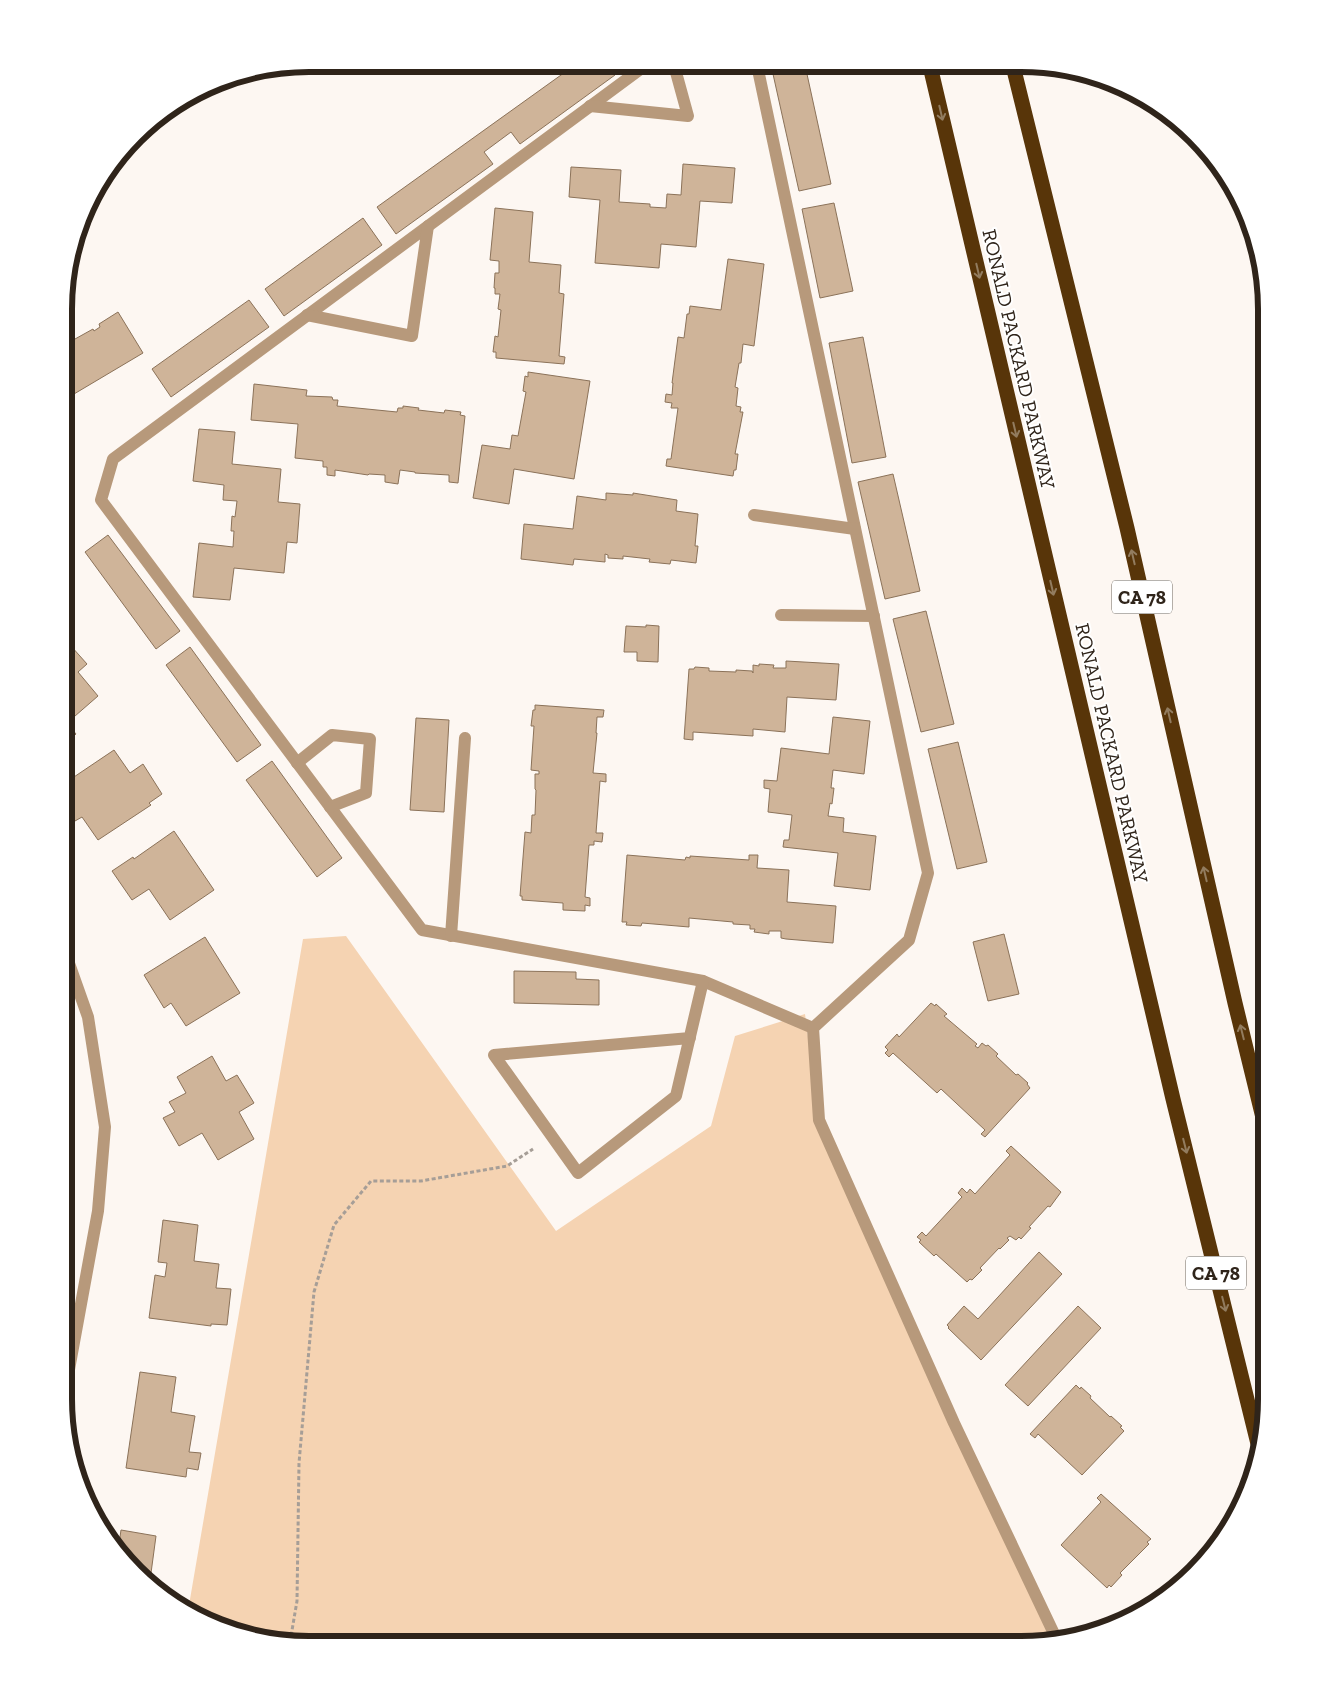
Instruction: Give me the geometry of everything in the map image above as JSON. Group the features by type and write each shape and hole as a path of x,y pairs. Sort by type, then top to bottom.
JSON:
{"highway":[{"name":"RONALD PACKARD PARKWAY","path":"931,72 1173,1099 1255,1431"},
{"name":"CA 78","path":"1014,72 1126,528 1232,994 1258,1098"}],"street":[{"path":"636,72 113,459 101,500 422,930 703,981 813,1028"},
{"path":"590,106 688,116 676,72"},
{"path":"758,72 928,873 908,940 813,1028"},
{"path":"307,315 412,336 428,226"},
{"path":"754,515 855,528"},
{"path":"781,615 874,616"},
{"path":"297,763 332,735 370,739 366,793 330,807"},
{"path":"451,936 465,738"},
{"path":"72,972 88,1018 106,1127 98,1211 72,1353"},
{"path":"690,1038 494,1055 578,1173 676,1096 690,1038 703,981"},
{"path":"813,1028 819,1120 954,1423 1054,1633"}],"path":[{"path":"291,1635 297,1601 299,1463 314,1292 334,1225 371,1181 421,1181 507,1166 552,1136"}],"shaded area":[{"path":"346,936 556,1231 711,1126 735,1036 805,1014 819,1120 1057,1632 1020,1636 310,1636 263,1631 233,1623 189,1603 303,939"}],"building":[{"path":"565,72 613,72 615,75 520,144 511,132 484,152 493,164 396,234 377,207"},
{"path":"773,72 807,72 831,184 799,191"},
{"path":"683,164 735,168 732,203 700,201 696,247 661,244 659,268 595,263 600,200 569,197 571,167 621,170 619,202 650,204 650,207 666,208 667,194 681,195"},
{"path":"834,203 853,291 820,298 802,209"},
{"path":"495,208 533,212 529,262 561,265 559,293 564,294 559,356 565,357 564,364 496,358 496,352 493,352 495,336 498,337 501,310 498,309 500,294 495,294 494,288 495,273 499,273 499,261 490,260"},
{"path":"363,218 382,245 284,316 265,289"},
{"path":"728,259 764,264 754,346 743,344 741,363 739,363 735,387 738,388 736,406 741,407 740,412 743,412 735,454 738,454 736,470 734,470 733,476 666,466 667,459 671,459 678,408 671,408 672,403 665,402 666,394 672,395 678,337 684,338 690,306 721,310"},
{"path":"249,300 269,327 171,397 152,369"},
{"path":"118,312 143,353 74,394 72,390 72,341 93,329 94,331 100,327 99,324"},
{"path":"863,337 886,457 852,463 829,343"},
{"path":"528,372 590,381 574,479 514,469 509,504 473,498 482,445 510,449 512,435 518,436 526,392 523,391 525,376 528,377"},
{"path":"254,384 307,390 306,396 332,397 333,400 338,400 337,406 397,412 398,408 403,408 403,406 444,413 445,410 461,412 460,415 465,416 458,483 449,482 449,475 400,470 398,484 385,482 385,475 368,475 335,470 335,476 327,475 327,467 323,467 323,461 295,458 298,424 251,420"},
{"path":"199,429 235,432 232,464 281,469 278,502 300,504 297,543 287,542 284,573 234,568 230,600 193,597 199,543 233,547 234,531 231,531 232,516 235,517 237,501 223,500 224,485 193,481"},
{"path":"893,474 920,591 885,599 858,482"},
{"path":"606,493 633,495 633,493 677,500 676,511 698,514 695,546 698,546 696,563 671,560 670,564 649,562 650,559 623,556 623,559 608,558 608,555 605,554 605,562 574,559 573,565 521,559 524,524 573,529 577,496 606,500"},
{"path":"108,535 180,631 156,649 85,552"},
{"path":"926,611 954,724 921,732 893,619"},
{"path":"646,625 659,626 658,662 637,661 637,652 624,652 626,626 646,627"},
{"path":"72,647 87,664 78,672 98,696 72,719"},
{"path":"190,647 261,745 237,762 166,665"},
{"path":"786,661 839,664 836,700 787,697 785,732 753,729 753,736 693,732 693,740 684,739 689,669 694,669 695,667 709,668 709,671 736,672 736,670 752,671 753,673 753,665 774,665 773,668 786,668"},
{"path":"535,705 604,710 603,717 597,717 593,773 606,774 606,782 600,781 596,833 603,833 602,842 594,841 594,845 589,845 585,897 590,898 590,906 585,905 585,911 563,910 563,903 522,900 522,896 520,896 525,832 531,833 532,815 535,815 535,774 539,774 539,771 531,770 534,726 531,726"},
{"path":"833,717 870,721 864,774 833,770 831,788 834,788 828,816 844,818 843,832 876,836 870,890 834,886 838,853 783,847 784,840 789,840 792,815 768,812 770,789 764,788 764,780 777,781 781,748 829,754"},
{"path":"416,718 449,720 444,812 410,810"},
{"path":"72,729 76,734 72,738"},
{"path":"958,742 987,862 957,869 928,749"},
{"path":"114,750 130,773 143,764 162,794 149,803 151,805 98,840 82,817 75,821 72,816 72,778"},
{"path":"272,761 342,858 317,877 246,780"},
{"path":"174,831 214,890 170,920 149,889 132,900 112,871 133,857 134,859"},
{"path":"627,855 685,860 686,857 690,858 690,856 749,860 749,855 758,855 757,868 789,870 787,902 836,906 833,943 786,939 781,938 781,931 769,931 769,934 754,932 755,929 750,929 750,925 689,918 689,927 642,923 641,926 626,925 627,922 622,922"},
{"path":"1004,934 1019,994 988,1001 973,942"},
{"path":"205,937 240,993 186,1026 171,1003 164,1008 144,975"},
{"path":"514,971 576,972 576,979 599,980 599,1005 514,1003"},
{"path":"931,1003 935,1006 936,1004 947,1014 944,1016 977,1044 975,1046 978,1048 982,1043 986,1046 988,1045 998,1054 996,1056 1016,1075 1018,1074 1028,1083 1030,1088 985,1137 981,1134 985,1130 941,1089 937,1093 893,1053 889,1057 885,1053 888,1050 885,1047 897,1034 899,1037"},
{"path":"212,1056 226,1081 237,1075 254,1103 239,1112 254,1139 218,1160 202,1133 179,1146 163,1118 175,1112 169,1102 186,1093 177,1077"},
{"path":"1011,1146 1061,1192 1050,1207 1048,1206 1029,1227 1031,1228 1021,1239 1019,1237 1016,1240 1010,1236 1007,1238 1009,1240 980,1268 982,1270 972,1280 970,1279 967,1282 936,1254 934,1256 919,1242 921,1240 917,1237 922,1232 926,1236 962,1197 958,1193 962,1188 967,1193 970,1189 975,1194 1010,1155 1006,1151"},
{"path":"163,1220 198,1225 194,1261 219,1264 216,1288 231,1289 227,1325 211,1324 211,1326 149,1318 155,1275 165,1277 167,1263 158,1262"},
{"path":"1039,1252 1062,1274 981,1360 947,1325 964,1306 978,1319"},
{"path":"1078,1306 1101,1328 1028,1406 1005,1385"},
{"path":"140,1372 176,1377 171,1412 195,1416 189,1452 201,1453 198,1470 187,1468 186,1477 126,1468"},
{"path":"1076,1385 1091,1396 1090,1398 1122,1426 1120,1427 1124,1431 1082,1475 1038,1434 1035,1438 1030,1434"},
{"path":"1101,1494 1151,1539 1147,1542 1149,1544 1120,1573 1122,1575 1111,1587 1109,1585 1107,1588 1061,1545 1101,1502 1097,1498"},
{"path":"121,1530 156,1536 151,1573 131,1555 119,1541"}]}
